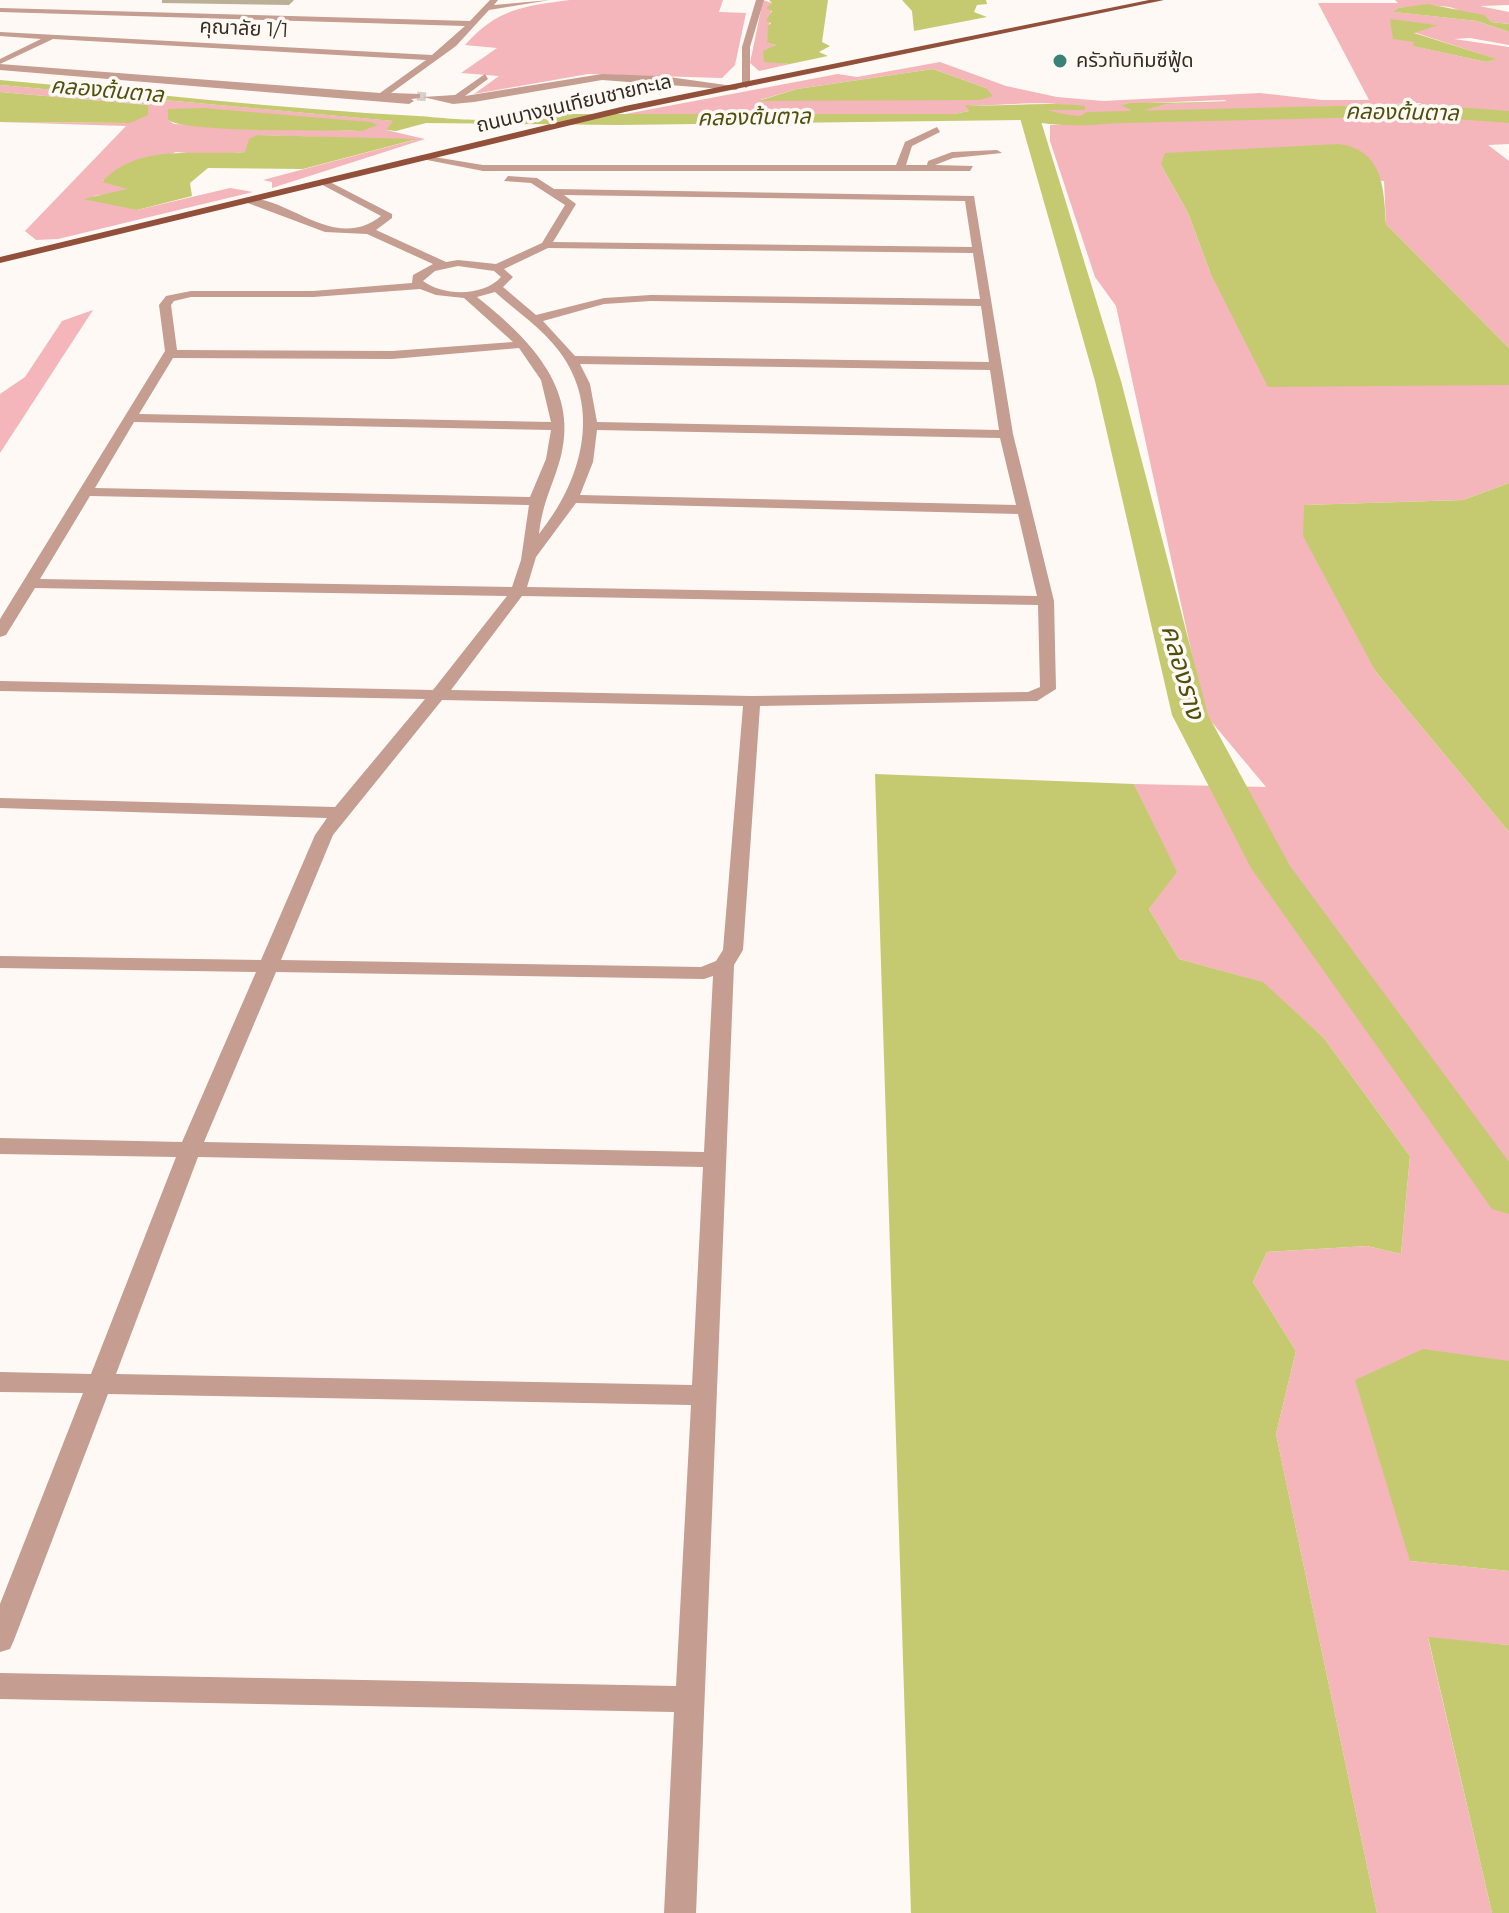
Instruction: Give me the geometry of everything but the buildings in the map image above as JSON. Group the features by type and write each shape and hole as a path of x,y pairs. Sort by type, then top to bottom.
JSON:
{"main road":[{"name":"ถนนบางขุนเทียนชายทะเล","path":"0,260 594,116 1160,0"}],"street":[{"path":"382,96 435,58 492,4 546,0"},
{"path":"452,101 602,77 741,86 746,47 760,0"},
{"path":"0,65 109,3"},
{"path":"0,10 474,24"},
{"name":"คุณาลัย 1/1","path":"0,34 435,58"},
{"path":"0,65 479,103 591,84 722,90"},
{"path":"452,101 485,77"},
{"path":"900,168 908,144 937,130"},
{"path":"921,168 952,155 997,153"},
{"path":"422,158 483,168 970,168"},
{"path":"460,176 533,180 571,204 546,245"},
{"path":"322,182 388,216 369,231"},
{"path":"0,686 752,701 1041,694 1048,689 1046,601 1006,434 970,198 549,192"},
{"path":"249,200 329,230 369,231 444,265"},
{"path":"497,268 546,245 978,250"},
{"path":"0,632 169,354 165,305 170,298 191,294 313,294 421,286 441,293 465,293 496,287 507,277 497,268 473,263 444,265 417,277 421,286"},
{"path":"496,287 535,319 571,360 583,384 591,426 589,451 571,499 531,554"},
{"path":"0,1640 190,1150 324,835 354,791 443,693 518,591 531,554 536,501 554,453 558,426 551,388 535,355 465,293"},
{"path":"535,319 604,301 651,298 986,303"},
{"path":"169,354 438,356 525,344"},
{"path":"571,360 996,366"},
{"path":"131,418 558,426"},
{"path":"591,426 1006,434"},
{"path":"85,492 536,501"},
{"path":"571,499 1026,510"},
{"path":"30,583 1046,601"},
{"path":"680,1913 724,965 733,950 752,701"},
{"path":"0,803 339,813"},
{"path":"0,962 704,973 724,965"},
{"path":"0,1146 715,1160"},
{"path":"0,1382 704,1395"},
{"path":"0,1686 690,1699"}],"shaded area":[{"path":"570,0 723,0 719,12 746,13 735,65 722,78 588,74 474,94 499,76 461,73 497,48 465,45 477,33 512,11"},
{"path":"763,0 772,3 767,43 776,45 769,49 764,61 790,64 759,71 750,63"},
{"path":"1395,0 1509,0 1509,5 1479,6 1509,12 1509,24 1491,22 1450,7 1429,5 1398,8 1395,12 1477,21 1509,32 1509,45 1470,38 1454,39 1509,47 1509,144 1488,145 1509,161 1509,348 1386,224 1384,181 1161,165 1188,213 1210,272 1509,385 1509,483 1463,500 1305,505 1376,672 1509,832 1509,1362 1410,1561 1509,1571 1509,1645 1428,1638 1492,1913 1377,1913 1276,1434 1296,1351 1253,1282 1267,1252 1367,1246 1401,1254 1410,1156 1324,1038 1262,982 1179,959 1149,909 1176,872 1134,784 1266,787 1205,714 1116,306 1095,277 1050,141 1050,125 1436,112 1420,103 1154,113 1143,110 1167,104 1227,101 1224,100 1123,104 1132,110 1090,117 1057,113 1049,110 1084,110 1043,103 966,105 969,111 954,114 620,115 838,74 857,77 940,62 1006,86 1057,97 1103,101 1260,93 1322,100 1369,100 1318,3 1398,3","holes":["1390,20 1436,25 1413,32 1496,59 1486,62 1414,46 1415,42","933,69 986,88 980,100 760,100 797,89"]},
{"path":"0,85 394,121 386,130 425,139 272,188 272,182 263,180 414,140 257,135 245,152 209,155 176,152 102,181 130,188 122,193 93,196 137,210 230,188 253,192 58,239 36,240 25,231 126,126 0,122 130,123 148,105 0,92","holes":["169,109 362,131 174,124 168,120"]},
{"path":"93,310 0,453 0,394 25,377 62,321"}],"water":[{"path":"769,0 828,0 822,42 830,46 819,52 828,56 790,64 764,62 763,51 776,45 767,43 771,23 766,21 772,11 766,8 772,3"},
{"path":"902,0 986,0 987,4 977,5 974,12 987,17 914,31 912,11"},
{"path":"1428,4 1484,15 1491,22 1509,24 1509,32 1477,21 1394,12 1398,8"},
{"path":"1390,19 1438,25 1414,33 1497,59 1486,62 1393,39"},
{"path":"933,69 986,88 993,96 980,100 758,101 797,89"},
{"path":"0,80 261,105 465,120 491,119 508,114 954,114 969,111 965,105 1040,104 1085,106 1085,110 1049,110 1090,116 1122,113 1131,110 1121,105 1130,103 1229,102 1167,104 1145,110 1154,113 1138,118 1088,125 1022,120 618,125 426,123 396,131 386,130 393,121 0,85"},
{"path":"0,92 148,105 148,115 130,123 0,122"},
{"path":"203,108 378,125 362,131 260,130 202,127 168,120 168,109"},
{"path":"257,135 417,139 303,169 208,168 190,183 192,196 137,210 83,199 128,189 102,182 133,161 169,154 245,152 249,139"},
{"path":"1339,144 1354,148 1373,162 1382,184 1386,224 1509,348 1509,385 1268,387 1210,272 1188,213 1161,165 1165,153"},
{"path":"1509,483 1509,832 1376,672 1303,536 1304,505 1463,500"},
{"path":"875,774 1134,784 1177,872 1149,909 1179,959 1263,982 1324,1038 1410,1156 1401,1254 1367,1246 1267,1252 1253,1282 1296,1351 1276,1434 1377,1913 911,1913"},
{"path":"1423,1349 1509,1361 1509,1571 1410,1561 1355,1380"},
{"path":"1428,1637 1509,1645 1509,1913 1492,1913"}],"waterway":[{"name":"คลองต้นตาล","path":"1087,118 1416,110 1509,117"},
{"name":"คลองราง","path":"1030,118 1108,381 1190,715 1271,868 1509,1197"}],"tunnel":[{"path":"417,96 427,97"}],"place":[{"name":"ครัวทับทิมซีฟู้ด","path":"1060,61"}]}
